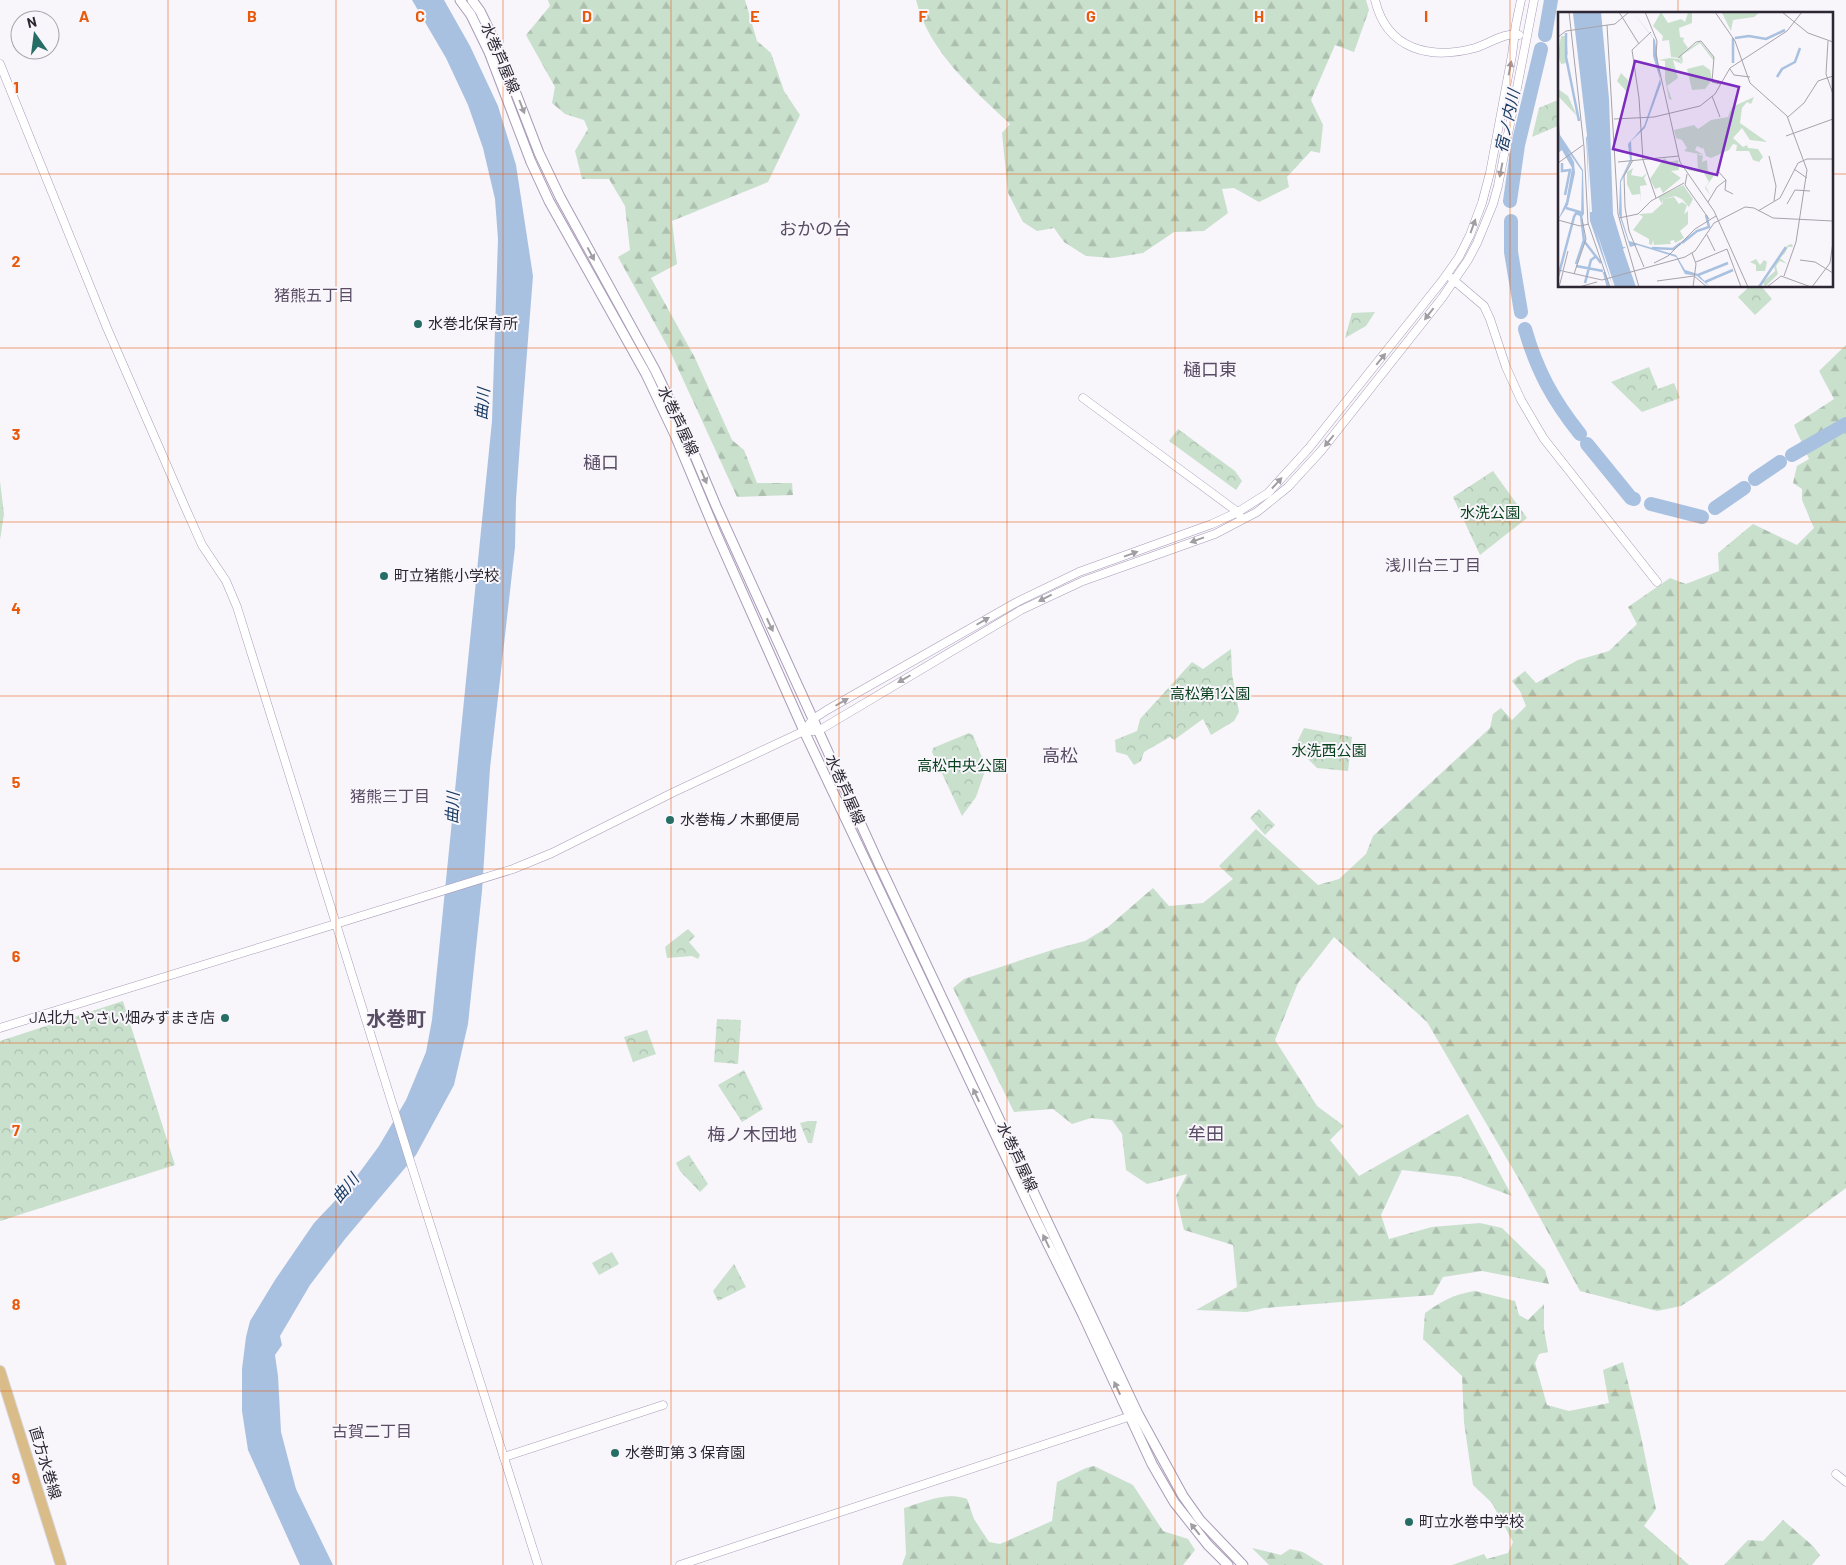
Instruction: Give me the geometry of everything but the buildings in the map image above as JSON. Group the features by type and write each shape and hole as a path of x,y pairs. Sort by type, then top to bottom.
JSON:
{"main road":[{"name":"水巻芦屋線","path":"460,0 471,15 489,52 531,162 549,200 646,374 675,434 716,533 804,731 1134,1416 1200,1520 1243,1565"},
{"name":"水巻芦屋線","path":"472,0 480,11 500,52 539,153 560,197 655,370 685,432 716,506 818,730 1134,1416 1152,1464 1174,1502 1208,1545 1228,1565"},
{"name":"直方水巻線","path":"0,1371 61,1565"}],"street":[{"path":"1375,0 1386,27 1399,41 1434,54 1475,48 1514,34 1526,36"},
{"path":"0,1028 513,869 552,853 672,793 804,731 818,730 1021,610 1054,593 1214,534 1268,493 1309,448 1447,274 1459,256 1470,235 1482,203 1509,75 1514,34 1521,0"},
{"path":"804,731 813,719 1050,585 1080,572 1240,516 1257,512 1275,498 1310,464 1381,376 1454,280 1477,242 1498,186 1534,0"},
{"path":"0,64 107,328 185,507 202,545 226,582 237,607 335,924 538,1565"},
{"path":"1447,274 1484,306 1509,375 1544,439 1657,582"},
{"path":"1083,398 1240,516"},
{"path":"504,1457 663,1405"},
{"path":"680,1565 1134,1416"},
{"path":"1836,1474 1846,1482"}],"green space":[{"path":"548,0 745,0 757,41 771,53 784,91 800,115 768,182 672,221 677,264 651,278 695,358 732,440 744,450 757,483 792,483 793,495 737,497 670,351 618,257 630,250 625,206 609,179 582,179 575,151 588,129 584,120 565,114 552,103 555,87 526,35 550,6"},
{"path":"916,0 1366,0 1369,10 1354,52 1335,45 1311,100 1323,125 1320,153 1311,151 1287,177 1289,187 1259,202 1234,188 1222,189 1228,213 1204,231 1174,232 1143,253 1112,258 1086,256 1064,242 1054,228 1037,231 1023,222 1008,193 1002,133 1010,124 967,83 942,53 922,19"},
{"path":"1558,100 1558,126 1532,137 1539,108"},
{"path":"1748,288 1763,288 1772,299 1755,315 1738,297"},
{"path":"1375,312 1366,326 1345,338 1352,313"},
{"path":"1846,345 1846,1188 1720,1281 1681,1306 1657,1311 1580,1291 1521,1183 1427,1022 1334,937 1298,983 1275,1040 1317,1106 1344,1126 1330,1140 1359,1176 1468,1114 1512,1196 1461,1177 1402,1170 1381,1215 1389,1239 1432,1227 1480,1223 1502,1228 1545,1270 1549,1284 1482,1271 1443,1277 1433,1295 1264,1308 1247,1312 1196,1310 1237,1287 1233,1245 1184,1230 1176,1196 1187,1174 1147,1184 1126,1170 1122,1134 1112,1120 1091,1118 1072,1124 1053,1109 1014,1112 953,988 964,979 1085,941 1108,927 1153,888 1169,906 1203,903 1233,879 1219,866 1256,829 1318,885 1339,879 1366,854 1373,836 1490,728 1493,714 1501,708 1512,720 1526,706 1520,691 1512,681 1525,671 1536,683 1578,660 1609,651 1637,624 1628,607 1670,578 1686,584 1719,571 1718,553 1753,524 1797,545 1814,528 1802,500 1802,489 1793,483 1797,466 1809,459 1794,425 1834,399 1819,371"},
{"path":"1649,367 1658,389 1674,383 1680,398 1642,412 1611,382"},
{"path":"1178,429 1235,471 1242,481 1236,490 1169,441"},
{"name":"水洗公園","path":"1493,471 1527,518 1480,555 1453,497"},
{"path":"0,481 4,514 0,540"},
{"name":"高松第1公園","path":"1231,649 1232,674 1239,712 1234,721 1211,735 1203,719 1174,740 1170,737 1144,752 1141,761 1134,765 1127,755 1116,752 1115,740 1137,731 1140,719 1192,662 1203,669"},
{"name":"水洗西公園","path":"1304,728 1352,737 1348,771 1317,768 1295,746"},
{"name":"高松中央公園","path":"969,733 973,735 986,768 976,797 962,816 932,752 933,748"},
{"path":"1259,809 1275,825 1265,835 1250,818"},
{"path":"688,929 695,936 689,942 700,955 698,959 692,956 667,958 665,947"},
{"path":"123,1001 175,1165 0,1221 0,1041"},
{"path":"717,1019 741,1020 738,1064 714,1062"},
{"path":"647,1030 656,1054 633,1062 624,1037"},
{"path":"744,1070 763,1109 742,1122 718,1085"},
{"path":"817,1121 812,1143 808,1143 800,1123"},
{"path":"689,1155 708,1184 700,1192 680,1171 676,1163"},
{"path":"612,1252 619,1264 599,1275 592,1263"},
{"path":"734,1264 746,1287 718,1301 713,1291"},
{"path":"1475,1291 1515,1301 1519,1315 1528,1320 1544,1304 1544,1329 1548,1352 1539,1354 1535,1363 1547,1405 1569,1411 1609,1403 1603,1370 1623,1362 1656,1509 1644,1526 1689,1565 1452,1565 1484,1554 1487,1559 1508,1553 1513,1542 1492,1503 1473,1485 1464,1422 1462,1376 1423,1339 1425,1313 1448,1299"},
{"path":"1094,1466 1133,1485 1163,1531 1188,1539 1195,1550 1183,1565 902,1565 906,1554 904,1508 927,1500 944,1497 952,1496 967,1499 974,1519 989,1542 1000,1544 1052,1521 1057,1482"},
{"path":"1783,1520 1813,1546 1820,1555 1812,1565 1724,1565 1748,1540 1763,1541"},
{"path":"1252,1548 1281,1555 1290,1549 1303,1552 1324,1565 1269,1565"}],"water":[{"path":"412,0 444,0 470,46 498,106 516,165 533,276 516,500 515,547 490,768 482,891 468,1024 454,1085 416,1155 345,1239 310,1285 280,1336 282,1345 275,1355 281,1432 296,1489 333,1565 300,1565 248,1450 242,1411 242,1369 246,1337 250,1321 314,1223 351,1184 379,1146 406,1100 426,1052 432,1020 492,421 498,239 495,199 483,148 468,105 446,58"}],"waterway":[{"name":"宿ノ内川","path":"1545,35 1551,0"},
{"name":"宿ノ内川","path":"1510,201 1518,145 1541,49"},
{"name":"宿ノ内川","path":"1511,221 1511,252 1521,312"},
{"name":"宿ノ内川","path":"1525,329 1547,384 1580,434"},
{"name":"宿ノ内川","path":"1792,455 1846,424"},
{"name":"宿ノ内川","path":"1587,444 1631,498 1634,499"},
{"name":"宿ノ内川","path":"1755,479 1780,462"},
{"name":"宿ノ内川","path":"1715,508 1744,488"},
{"name":"宿ノ内川","path":"1651,504 1702,517"}],"place":[{"name":"水巻北保育所","path":"418,324"},
{"name":"町立猪熊小学校","path":"384,576"},
{"name":"水巻梅ノ木郵便局","path":"670,820"},
{"name":"JA北九 やさい畑みずまき店","path":"225,1018"},
{"name":"水巻町第３保育園","path":"615,1453"},
{"name":"町立水巻中学校","path":"1409,1522"}],"district":[{"name":"おかの台","path":"815,229"},
{"name":"猪熊五丁目","path":"314,295"},
{"name":"樋口東","path":"1210,370"},
{"name":"樋口","path":"601,463"},
{"name":"浅川台三丁目","path":"1433,565"},
{"name":"高松","path":"1060,756"},
{"name":"猪熊三丁目","path":"390,796"},
{"name":"水巻町","path":"396,1019"},
{"name":"牟田","path":"1206,1134"},
{"name":"梅ノ木団地","path":"752,1135"},
{"name":"古賀二丁目","path":"372,1431"}],"water label":[{"name":"曲川","path":"482,404"},
{"name":"曲川","path":"452,808"},
{"name":"曲川","path":"345,1188"}]}
